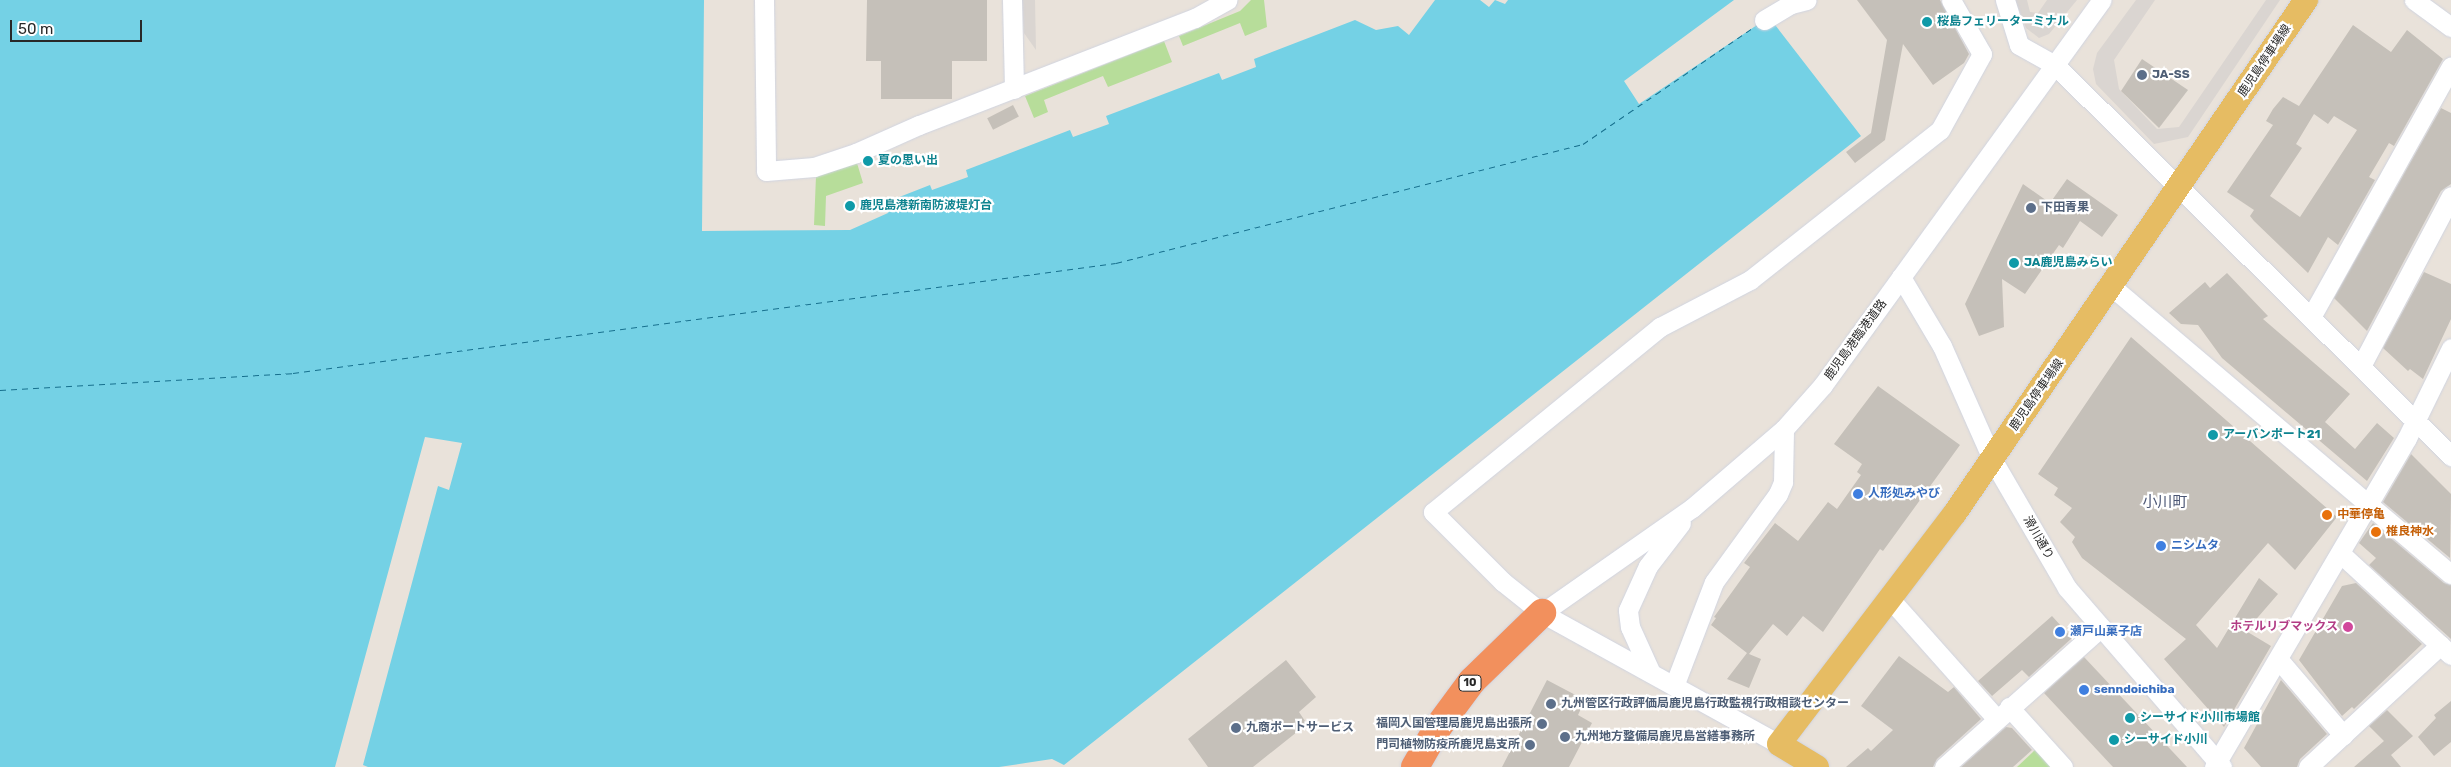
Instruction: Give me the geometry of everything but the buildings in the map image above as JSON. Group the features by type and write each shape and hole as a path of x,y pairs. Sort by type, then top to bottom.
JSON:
{"highway":[{"name":"10","path":"1415,767 1438,727 1472,682 1542,613"}],"main road":[{"name":"鹿児島停車場線","path":"1779,744 1955,514 2180,188 2306,0"},
{"path":"1779,744 1817,767"}],"street":[{"path":"764,0 766,171 814,167 849,156 1195,18 1227,0"},
{"path":"1012,0 1014,89"},
{"path":"1764,20 1791,4 1807,0"},
{"path":"1779,744 1542,613 1503,582 1433,512 1660,327 1750,280 1940,130 1982,54 1951,0"},
{"path":"2005,0 2019,45 2055,65 2451,456"},
{"name":"鹿児島港臨港道路","path":"1542,613 1692,508 1784,429 1823,384 2102,0"},
{"path":"2414,0 2451,27"},
{"path":"2311,318 2451,66"},
{"path":"2361,366 2451,196"},
{"name":"滑川通り","path":"1901,278 1942,346 1992,459 2068,588 2218,765"},
{"path":"2112,287 2451,574"},
{"path":"2218,765 2341,554 2416,420 2451,348"},
{"path":"1674,686 1714,582 1778,494 1783,482 1784,429"},
{"path":"1650,671 1630,627 1628,610 1648,566 1692,508"},
{"path":"2308,767 2343,734 2446,650 2341,554"},
{"path":"1890,598 2002,713 2063,767"},
{"path":"1944,767 2002,713 2101,627"},
{"path":"2279,660 2343,734"}],"green space":[{"path":"1251,0 1264,0 1267,27 1245,36 1240,23 1183,46 1179,36 1240,11"},
{"path":"1164,41 1172,62 1108,87 1103,76 1044,100 1048,112 1034,118 1025,96"},
{"path":"857,163 863,183 826,196 825,226 814,225 816,176"},
{"path":"2036,749 2053,767 2017,767"}],"shaded area":[{"path":"1022,0 1035,0 1036,50 1024,33"},
{"path":"2015,0 2027,0 2030,12 2038,13 2047,0 2077,0 2049,34 2039,38 2026,28"},
{"path":"2136,0 2155,0 2114,60 2119,89 2157,129 2179,127 2266,0 2280,0 2188,137 2154,144 2096,84 2093,69 2097,53"}],"water":[{"path":"0,0 704,0 702,231 850,230 888,213 884,203 930,185 932,190 968,177 966,170 1070,130 1073,137 1109,124 1106,116 1219,73 1222,80 1256,67 1254,59 1355,20 1376,30 1398,26 1409,35 1435,0 1480,0 1489,7 1495,0 1505,4 1508,0 1734,0 1624,81 1639,104 1769,17 1861,136 1064,765 1052,759 999,767 0,767"}],"pier":[{"path":"425,437 462,443 449,490 438,486 363,765 368,767 335,767"}],"ferry route":[{"path":"0,390 293,373 1116,263 1583,144 1757,25"}],"place":[{"name":"桜島フェリーターミナル","path":"1927,22"},
{"name":"JA-SS","path":"2142,75"},
{"name":"夏の思い出","path":"868,161"},
{"name":"鹿児島港新南防波堤灯台","path":"850,206"},
{"name":"下田青果","path":"2031,208"},
{"name":"JA鹿児島みらい","path":"2014,263"},
{"name":"アーバンポート21","path":"2213,435"},
{"name":"人形処みやび","path":"1858,494"},
{"name":"中華停亀","path":"2327,515"},
{"name":"椎良神水","path":"2376,532"},
{"name":"ニシムタ","path":"2161,546"},
{"name":"ホテルリブマックス","path":"2348,627"},
{"name":"瀬戸山菓子店","path":"2060,632"},
{"name":"senndoichiba","path":"2084,690"},
{"name":"九州管区行政評価局鹿児島行政監視行政相談センター","path":"1551,704"},
{"name":"シーサイド小川市場館","path":"2130,718"},
{"name":"福岡入国管理局鹿児島出張所","path":"1542,724"},
{"name":"九商ポートサービス","path":"1236,728"},
{"name":"九州地方整備局鹿児島営繕事務所","path":"1565,737"},
{"name":"シーサイド小川","path":"2114,740"},
{"name":"門司植物防疫所鹿児島支所","path":"1530,745"}],"district":[{"name":"小川町","path":"2165,503"}]}
